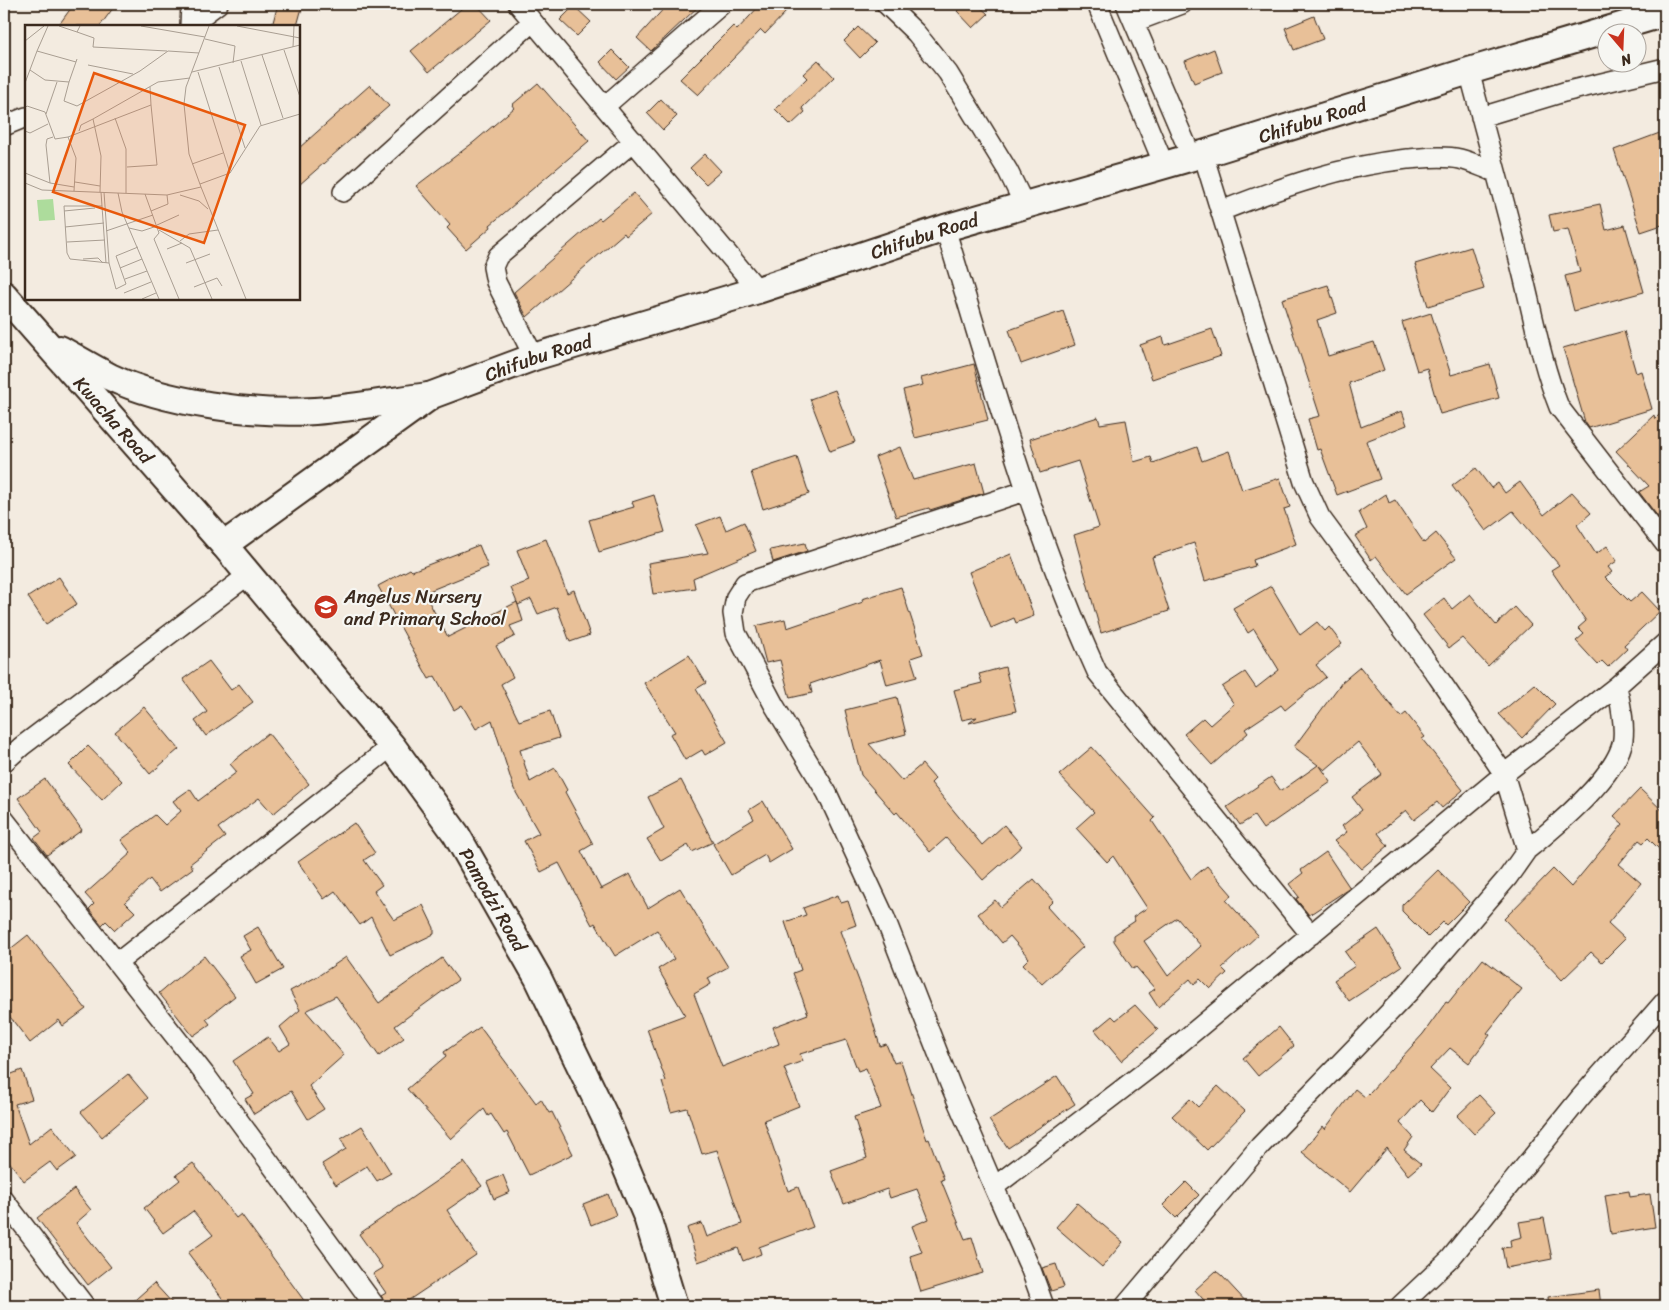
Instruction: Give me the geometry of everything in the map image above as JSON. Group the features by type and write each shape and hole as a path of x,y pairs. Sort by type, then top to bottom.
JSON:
{"main road":[{"name":"Chifubu Road","path":"224,545 432,395 534,357 758,290 945,228 1164,166 1469,71 1665,14"},
{"name":"Kwacha Road","path":"4,295 224,545"},
{"path":"42,338 110,377 151,392 192,402 268,410 315,411 432,395"},
{"name":"Pamodzi Road","path":"224,545 392,746 456,834 538,978 604,1115 647,1217 674,1306"}],"street":[{"path":"190,25 191,4"},
{"path":"191,25 218,4"},
{"path":"606,106 722,4"},
{"path":"886,4 916,33 948,73 1008,172 1025,206"},
{"path":"1097,4 1164,166"},
{"path":"1126,4 1221,211 1304,482 1320,517 1438,677 1504,774 1527,850"},
{"path":"1134,22 1181,4"},
{"path":"343,192 528,10 758,290"},
{"path":"1481,117 1564,92 1665,68"},
{"path":"1469,71 1549,382 1560,407 1665,544"},
{"path":"4,126 25,117"},
{"path":"534,357 496,282 493,267 498,256 634,141"},
{"path":"1221,211 1287,186 1337,171 1380,162 1431,157 1460,158 1496,172"},
{"path":"945,228 1025,491 1077,629 1097,672 1311,934"},
{"path":"1025,491 745,583 736,597 733,613 736,633 774,705 827,793 885,918 950,1084 1031,1270 1044,1306"},
{"path":"4,762 22,746 248,576"},
{"path":"994,1187 1155,1064 1504,774 1617,686 1665,642"},
{"path":"1125,1306 1260,1146 1409,992 1508,877 1527,850 1562,821 1593,790 1621,750 1624,738 1623,719 1617,686"},
{"path":"117,963 392,746"},
{"path":"4,819 206,1076 374,1306"},
{"path":"1400,1306 1450,1259 1580,1098 1665,1001"},
{"path":"4,1200 85,1306"}],"building":[{"path":"74,4 116,4 101,25 59,25"},
{"path":"278,4 303,4 297,25 272,25"},
{"path":"467,4 476,4 491,20 429,72 411,51"},
{"path":"668,4 701,4 651,51 637,38"},
{"path":"761,4 778,4 786,12 765,34 761,30 698,95 680,79 733,26 737,30"},
{"path":"965,4 977,4 988,14 973,28 957,11"},
{"path":"574,6 591,22 577,36 560,20"},
{"path":"1314,16 1323,39 1294,50 1285,28"},
{"path":"858,27 875,43 860,58 844,41"},
{"path":"1214,49 1222,72 1194,83 1185,61"},
{"path":"612,50 629,67 616,79 600,62"},
{"path":"818,60 834,77 802,108 805,112 791,125 775,109 807,78 803,74"},
{"path":"538,83 589,141 490,225 491,227 466,249 447,228 450,225 416,186 474,142 514,108 512,105"},
{"path":"370,85 389,106 300,184 300,147"},
{"path":"661,99 677,116 663,130 647,113"},
{"path":"1665,131 1665,224 1641,232 1614,150"},
{"path":"705,154 721,171 706,184 690,168"},
{"path":"634,193 652,214 626,236 624,233 527,317 514,292 599,218 601,220"},
{"path":"1600,204 1606,230 1625,225 1644,292 1574,311 1565,276 1580,272 1568,229 1553,232 1549,215"},
{"path":"1471,247 1484,289 1428,306 1415,264"},
{"path":"1328,285 1337,313 1317,320 1328,356 1374,342 1384,370 1349,383 1361,427 1402,411 1407,425 1366,441 1380,479 1337,495 1320,449 1317,450 1308,419 1320,416 1282,299"},
{"path":"1063,311 1075,345 1021,364 1009,330"},
{"path":"1431,313 1451,375 1490,364 1499,398 1440,414 1427,368 1417,371 1402,322"},
{"path":"1212,329 1221,356 1152,379 1140,345 1163,337 1165,345"},
{"path":"1624,331 1636,373 1641,371 1652,409 1589,428 1585,422 1563,348"},
{"path":"974,364 988,420 915,438 903,390 923,385 921,378"},
{"path":"835,390 855,442 830,451 810,399"},
{"path":"1665,409 1665,526 1639,492 1649,486 1616,451 1654,415 1655,419"},
{"path":"1098,417 1100,424 1126,420 1134,462 1151,457 1153,463 1197,447 1202,461 1229,451 1242,490 1280,478 1290,507 1284,509 1296,544 1253,560 1255,566 1205,581 1194,543 1152,557 1169,611 1101,633 1074,535 1099,527 1078,461 1040,473 1030,439"},
{"path":"900,447 913,480 976,463 984,493 930,510 929,508 896,517 875,457"},
{"path":"797,457 809,494 763,509 751,472"},
{"path":"1476,468 1491,488 1498,483 1505,493 1520,482 1544,515 1572,492 1591,513 1577,525 1596,554 1607,546 1617,561 1608,567 1612,572 1605,577 1630,602 1642,592 1660,611 1624,645 1627,649 1608,667 1602,661 1598,665 1576,641 1584,634 1578,628 1586,621 1551,570 1559,565 1513,511 1486,531 1452,486"},
{"path":"1386,494 1389,503 1395,500 1424,543 1436,533 1456,558 1406,594 1376,556 1371,560 1355,536 1367,529 1359,512"},
{"path":"654,495 665,532 599,552 589,520 634,507 632,502"},
{"path":"720,516 726,530 744,522 756,551 693,578 695,588 653,594 648,563 708,553 696,525"},
{"path":"546,539 567,593 574,590 590,635 570,642 557,607 538,614 531,599 518,605 511,588 529,581 517,550"},
{"path":"805,543 807,551 773,562 770,550"},
{"path":"479,545 488,567 424,593 448,637 517,602 523,621 510,626 515,636 496,646 513,677 501,684 519,721 550,711 559,738 520,750 530,782 555,768 567,790 565,792 593,844 581,851 601,889 630,874 648,908 680,888 728,967 708,978 711,984 694,994 722,1067 779,1044 773,1027 808,1014 793,973 801,970 785,922 806,915 803,908 838,895 841,903 848,901 856,925 840,931 867,1002 880,1046 886,1044 894,1063 901,1061 927,1140 929,1139 944,1179 941,1180 965,1239 972,1237 983,1273 921,1292 910,1256 922,1252 912,1226 929,1219 917,1189 890,1198 887,1189 844,1204 831,1171 867,1158 854,1117 881,1108 866,1068 858,1071 846,1040 800,1054 803,1061 784,1068 799,1106 764,1120 788,1191 798,1187 813,1227 759,1247 761,1254 743,1261 738,1248 698,1262 687,1228 702,1223 707,1237 742,1224 717,1150 702,1154 687,1108 671,1112 662,1082 666,1081 647,1029 685,1015 658,969 674,959 657,930 615,956 595,923 592,925 559,863 541,872 524,841 539,833 514,789 492,720 476,729 462,705 454,710 435,676 429,679 378,586 410,569 412,571"},
{"path":"1011,554 1034,616 1016,623 1014,618 991,628 969,572"},
{"path":"59,577 77,604 46,624 28,597"},
{"path":"1271,586 1300,635 1317,622 1325,631 1329,627 1342,644 1316,665 1326,677 1285,710 1281,705 1245,729 1248,733 1212,765 1184,734 1203,718 1210,725 1234,704 1222,687 1245,672 1256,688 1279,670 1254,629 1248,633 1233,608"},
{"path":"901,587 923,654 911,658 917,677 887,685 880,660 810,684 812,693 790,698 780,660 766,663 756,626 785,619 787,628 863,602 862,599"},
{"path":"1470,594 1496,625 1515,607 1531,625 1488,666 1462,638 1449,648 1423,615 1444,598 1452,609"},
{"path":"689,655 706,683 696,689 727,742 705,755 702,750 685,760 670,734 675,732 644,683"},
{"path":"209,661 231,690 239,684 253,702 206,736 195,721 207,712 183,679"},
{"path":"1005,667 1016,711 969,723 977,717 962,720 954,690 982,683 979,674"},
{"path":"1360,667 1401,717 1406,713 1425,737 1422,739 1463,790 1442,808 1437,802 1414,820 1406,810 1378,833 1388,846 1361,869 1334,841 1347,832 1342,826 1362,810 1352,797 1382,774 1358,742 1325,770 1320,766 1331,782 1263,829 1254,816 1240,825 1227,807 1271,777 1281,791 1318,765 1294,747 1342,682"},
{"path":"1535,684 1555,704 1522,738 1499,714"},
{"path":"897,697 906,734 869,744 902,781 922,764 935,779 931,783 982,845 1004,825 1022,846 983,880 946,838 930,852 897,812 895,814 861,775 845,710"},
{"path":"144,707 179,749 150,774 115,732"},
{"path":"268,733 309,784 273,814 259,798 218,828 225,837 190,864 193,868 160,892 150,879 125,902 135,912 115,930 106,921 102,925 89,909 94,904 85,894 131,853 121,840 155,815 165,825 181,811 173,801 190,789 198,801 237,772 230,764"},
{"path":"88,746 122,781 102,800 69,765"},
{"path":"1092,747 1155,818 1152,821 1191,879 1207,866 1232,895 1226,900 1258,935 1222,968 1227,973 1210,989 1200,979 1194,984 1190,979 1158,1007 1149,993 1155,989 1136,967 1133,969 1114,941 1114,935 1135,921 1133,917 1147,908 1113,856 1107,862 1076,828 1094,812 1059,775","holes":["1177,918 1201,946 1168,976 1144,941"]},
{"path":"45,779 82,830 47,855 34,838 42,832 18,798"},
{"path":"681,780 713,842 692,852 688,845 661,861 647,839 664,829 648,797"},
{"path":"1640,789 1665,813 1665,855 1648,838 1643,843 1639,840 1619,864 1641,883 1608,923 1625,939 1602,962 1591,952 1562,980 1504,919 1553,869 1571,887 1623,824 1614,816"},
{"path":"763,801 792,849 769,863 765,855 731,875 713,844 754,819 749,810"},
{"path":"354,823 375,853 364,860 382,885 374,891 394,920 423,905 434,928 434,934 390,955 371,917 360,925 335,891 324,899 298,862"},
{"path":"1326,852 1350,888 1309,915 1296,899 1299,897 1289,884 1303,873 1301,870"},
{"path":"1438,870 1469,902 1446,925 1443,922 1428,937 1402,911 1402,905"},
{"path":"1034,879 1053,901 1047,907 1083,947 1042,984 1023,964 1029,958 1010,936 1002,943 978,914 995,900 1001,907"},
{"path":"258,927 283,969 256,984 240,956 251,950 243,936"},
{"path":"1378,929 1402,966 1349,1001 1334,980 1355,966 1345,952"},
{"path":"28,935 86,1009 63,1026 59,1020 30,1043 4,1009 4,954"},
{"path":"204,956 235,996 206,1019 210,1024 193,1036 159,993"},
{"path":"346,957 379,1003 442,958 458,980 395,1026 404,1038 379,1056 336,996 306,1011 344,1055 309,1086 324,1109 308,1119 291,1091 254,1114 245,1099 254,1094 233,1061 268,1037 279,1051 290,1044 280,1027 300,1010 290,991 318,976"},
{"path":"1483,959 1522,989 1487,1033 1490,1035 1469,1063 1450,1048 1430,1069 1450,1088 1432,1112 1420,1100 1400,1123 1413,1137 1404,1150 1421,1164 1408,1175 1387,1148 1350,1192 1302,1152 1323,1126 1325,1129 1355,1089 1365,1097 1370,1092 1423,1034 1446,1002 1448,1003"},
{"path":"1135,1005 1158,1030 1121,1061 1095,1030 1112,1016 1116,1020"},
{"path":"480,1027 536,1103 541,1099 549,1113 552,1112 573,1154 529,1175 507,1132 504,1134 491,1114 488,1116 484,1109 451,1139 407,1089 446,1056 444,1052"},
{"path":"1279,1027 1294,1046 1258,1076 1243,1058"},
{"path":"22,1070 32,1099 15,1104 29,1144 52,1126 76,1157 57,1171 50,1162 24,1181 4,1155 4,1077"},
{"path":"128,1074 148,1098 102,1137 81,1112"},
{"path":"1057,1076 1075,1104 1008,1148 989,1120"},
{"path":"1218,1086 1245,1111 1207,1150 1172,1116 1190,1099 1198,1107"},
{"path":"1479,1095 1496,1113 1474,1134 1457,1116"},
{"path":"362,1126 391,1173 377,1181 367,1166 336,1185 322,1164 346,1149 341,1139"},
{"path":"464,1162 482,1186 447,1210 476,1255 400,1306 389,1306 381,1296 386,1293 373,1274 383,1268 359,1234"},
{"path":"193,1163 236,1218 241,1214 308,1306 228,1306 188,1253 213,1235 193,1211 163,1233 144,1208 180,1180 176,1175"},
{"path":"503,1175 510,1192 494,1199 487,1182"},
{"path":"1186,1182 1199,1195 1176,1218 1163,1205"},
{"path":"74,1189 91,1210 76,1223 111,1267 88,1285 37,1218"},
{"path":"1629,1191 1630,1197 1650,1194 1655,1227 1611,1234 1605,1195"},
{"path":"608,1194 616,1215 591,1225 583,1204"},
{"path":"1077,1203 1123,1242 1102,1267 1056,1227"},
{"path":"1544,1218 1552,1259 1506,1268 1502,1248 1511,1247 1510,1240 1522,1237 1519,1222"},
{"path":"1056,1264 1064,1287 1051,1291 1042,1268"},
{"path":"1216,1271 1250,1306 1209,1306 1195,1290"},
{"path":"154,1283 175,1306 128,1306"},
{"path":"1599,1290 1601,1306 1549,1306 1548,1297"}],"place":[{"name":"Angelus Nursery and Primary School","path":"326,607"}]}
